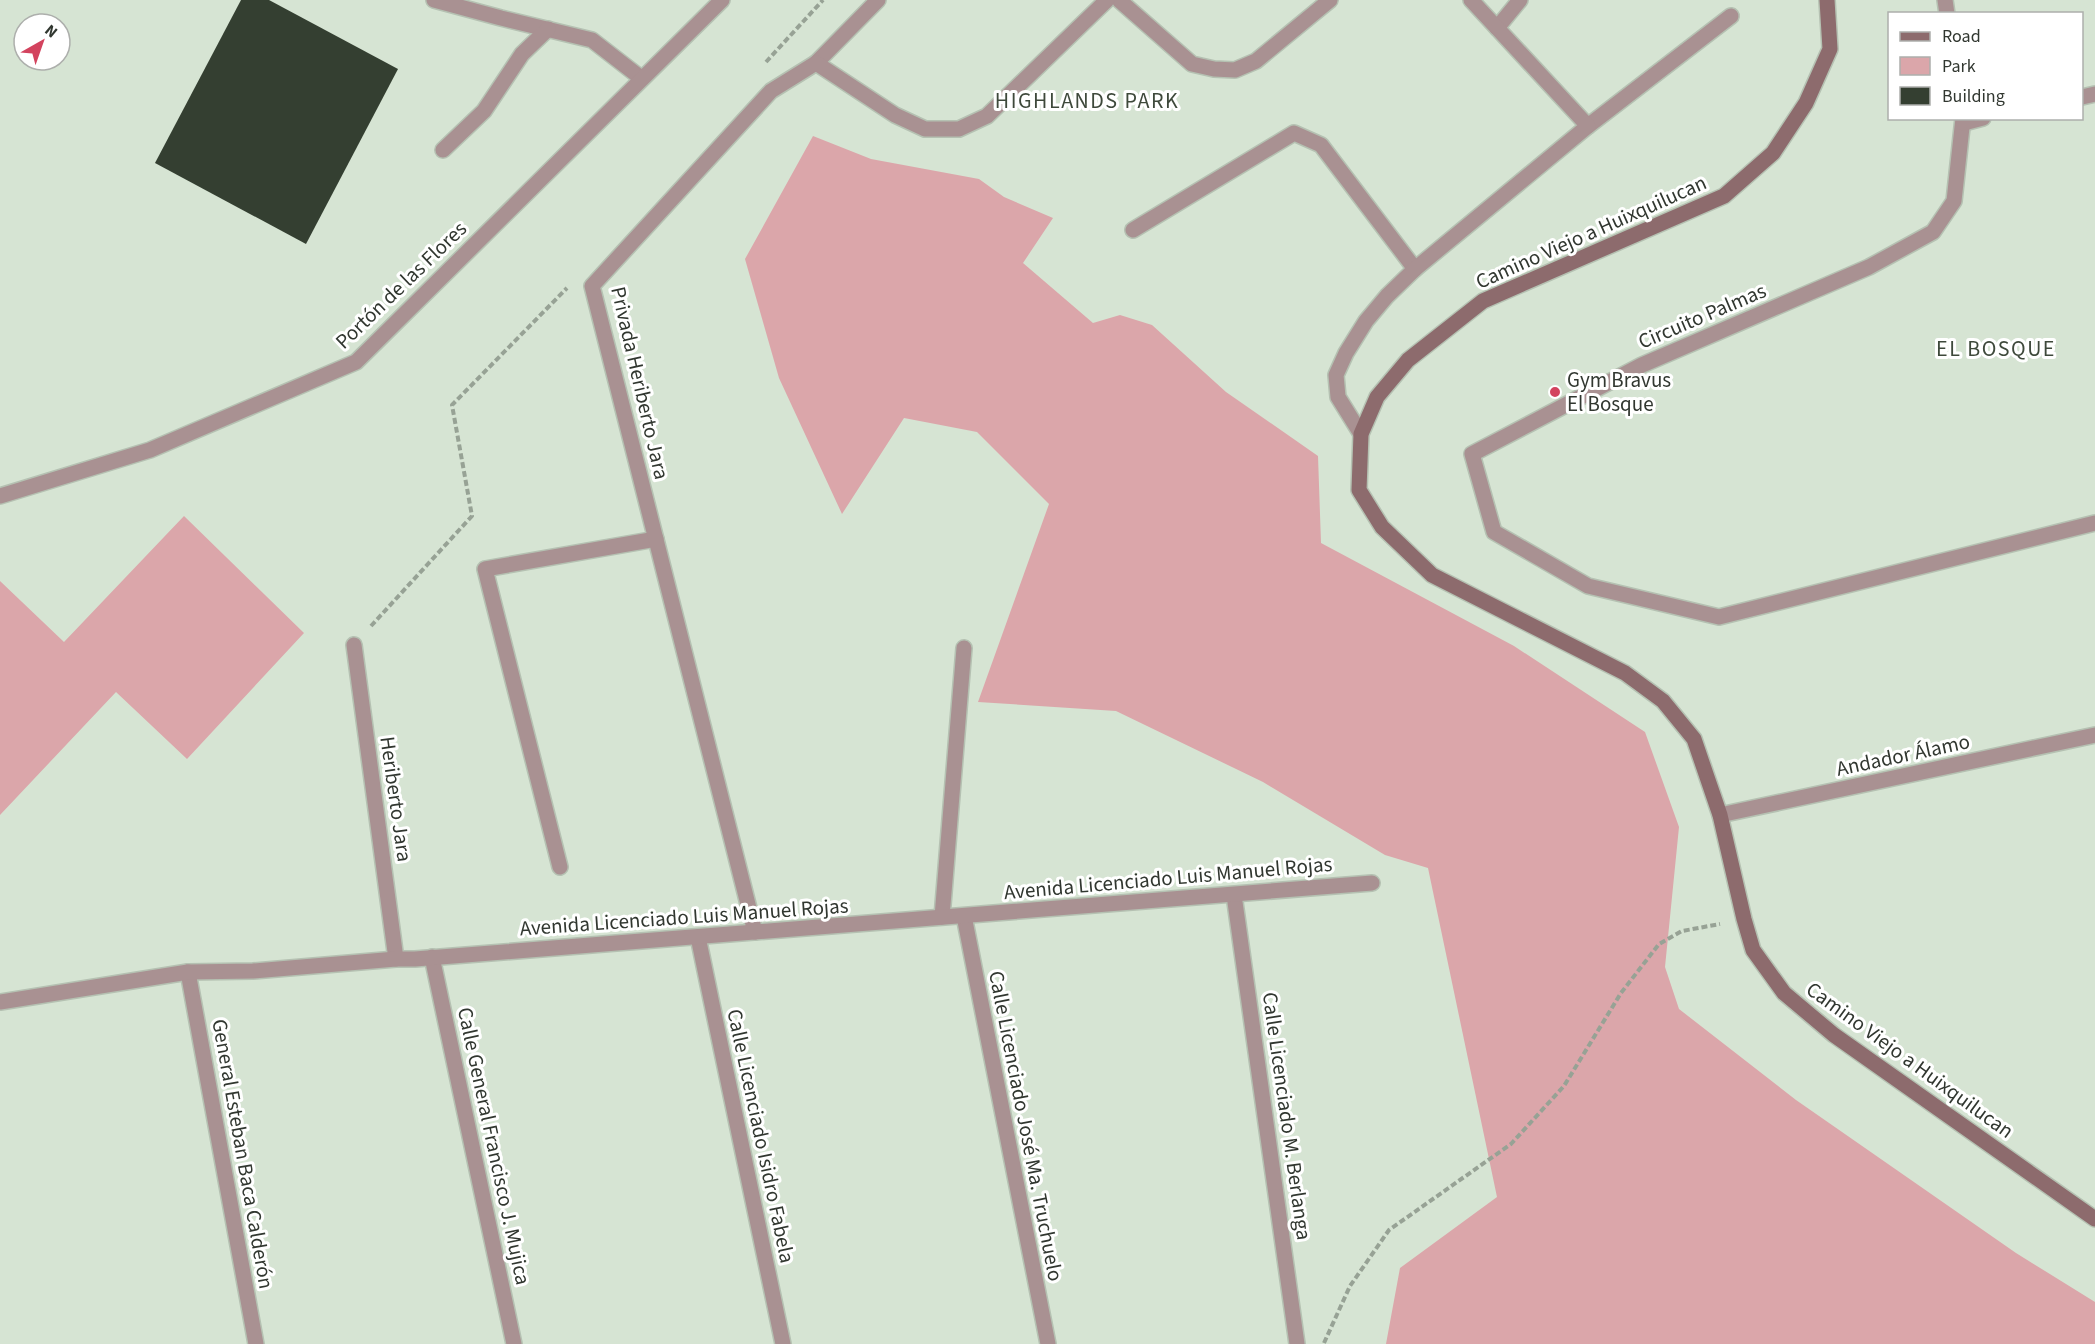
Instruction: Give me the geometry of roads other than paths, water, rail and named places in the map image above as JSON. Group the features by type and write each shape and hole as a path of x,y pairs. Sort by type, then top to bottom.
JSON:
{"main road":[{"name":"Camino Viejo a Huixquilucan","path":"1827,0 1830,49 1806,103 1773,153 1724,196 1483,301 1408,360 1377,397 1362,434 1359,490 1382,527 1432,576 1625,673 1663,701 1694,739 1720,815 1753,950 1784,993 1834,1035 2095,1219"}],"street":[{"path":"434,0 592,40 642,78"},
{"name":"Portón de las Flores","path":"0,496 150,450 356,362 722,0"},
{"path":"878,0 816,63 895,115 925,129 958,129 987,116 1107,0"},
{"path":"1119,0 1192,64 1214,69 1235,70 1256,62 1330,0"},
{"path":"1471,0 1588,126"},
{"path":"1497,28 1520,0"},
{"path":"1362,434 1338,397 1336,375 1346,353 1366,321 1387,296 1415,269 1588,126 1731,16"},
{"path":"442,150 484,111 522,54 548,29"},
{"name":"Privada Heriberto Jara","path":"656,539 592,286 771,91 816,63"},
{"name":"Circuito Palmas","path":"1963,121 1954,201 1933,232 1869,267 1642,364 1472,454 1494,532 1588,586 1719,617 2095,523"},
{"path":"1132,230 1294,133 1321,145 1415,269"},
{"path":"560,867 485,569 656,539 755,932"},
{"name":"Heriberto Jara","path":"354,645 396,958"},
{"path":"942,918 964,648"},
{"name":"Andador Álamo","path":"1720,815 2095,735"},
{"name":"Avenida Licenciado Luis Manuel Rojas","path":"0,1002 188,972 253,971 1372,883"},
{"name":"Calle Licenciado M. Berlanga","path":"1234,895 1297,1344"},
{"name":"Calle Licenciado José Ma. Truchuelo","path":"964,916 1048,1344"},
{"name":"Calle Licenciado Isidro Fabela","path":"698,937 783,1344"},
{"name":"Calle General Francisco J. Mujica","path":"432,957 514,1344"},
{"name":"General Esteban Baca Calderón","path":"188,972 256,1344"}],"place":[{"name":"Gym Bravus El Bosque","path":"1555,392"}],"district":[{"name":"HIGHLANDS PARK","path":"1087,100"},
{"name":"EL BOSQUE","path":"1996,348"}]}
